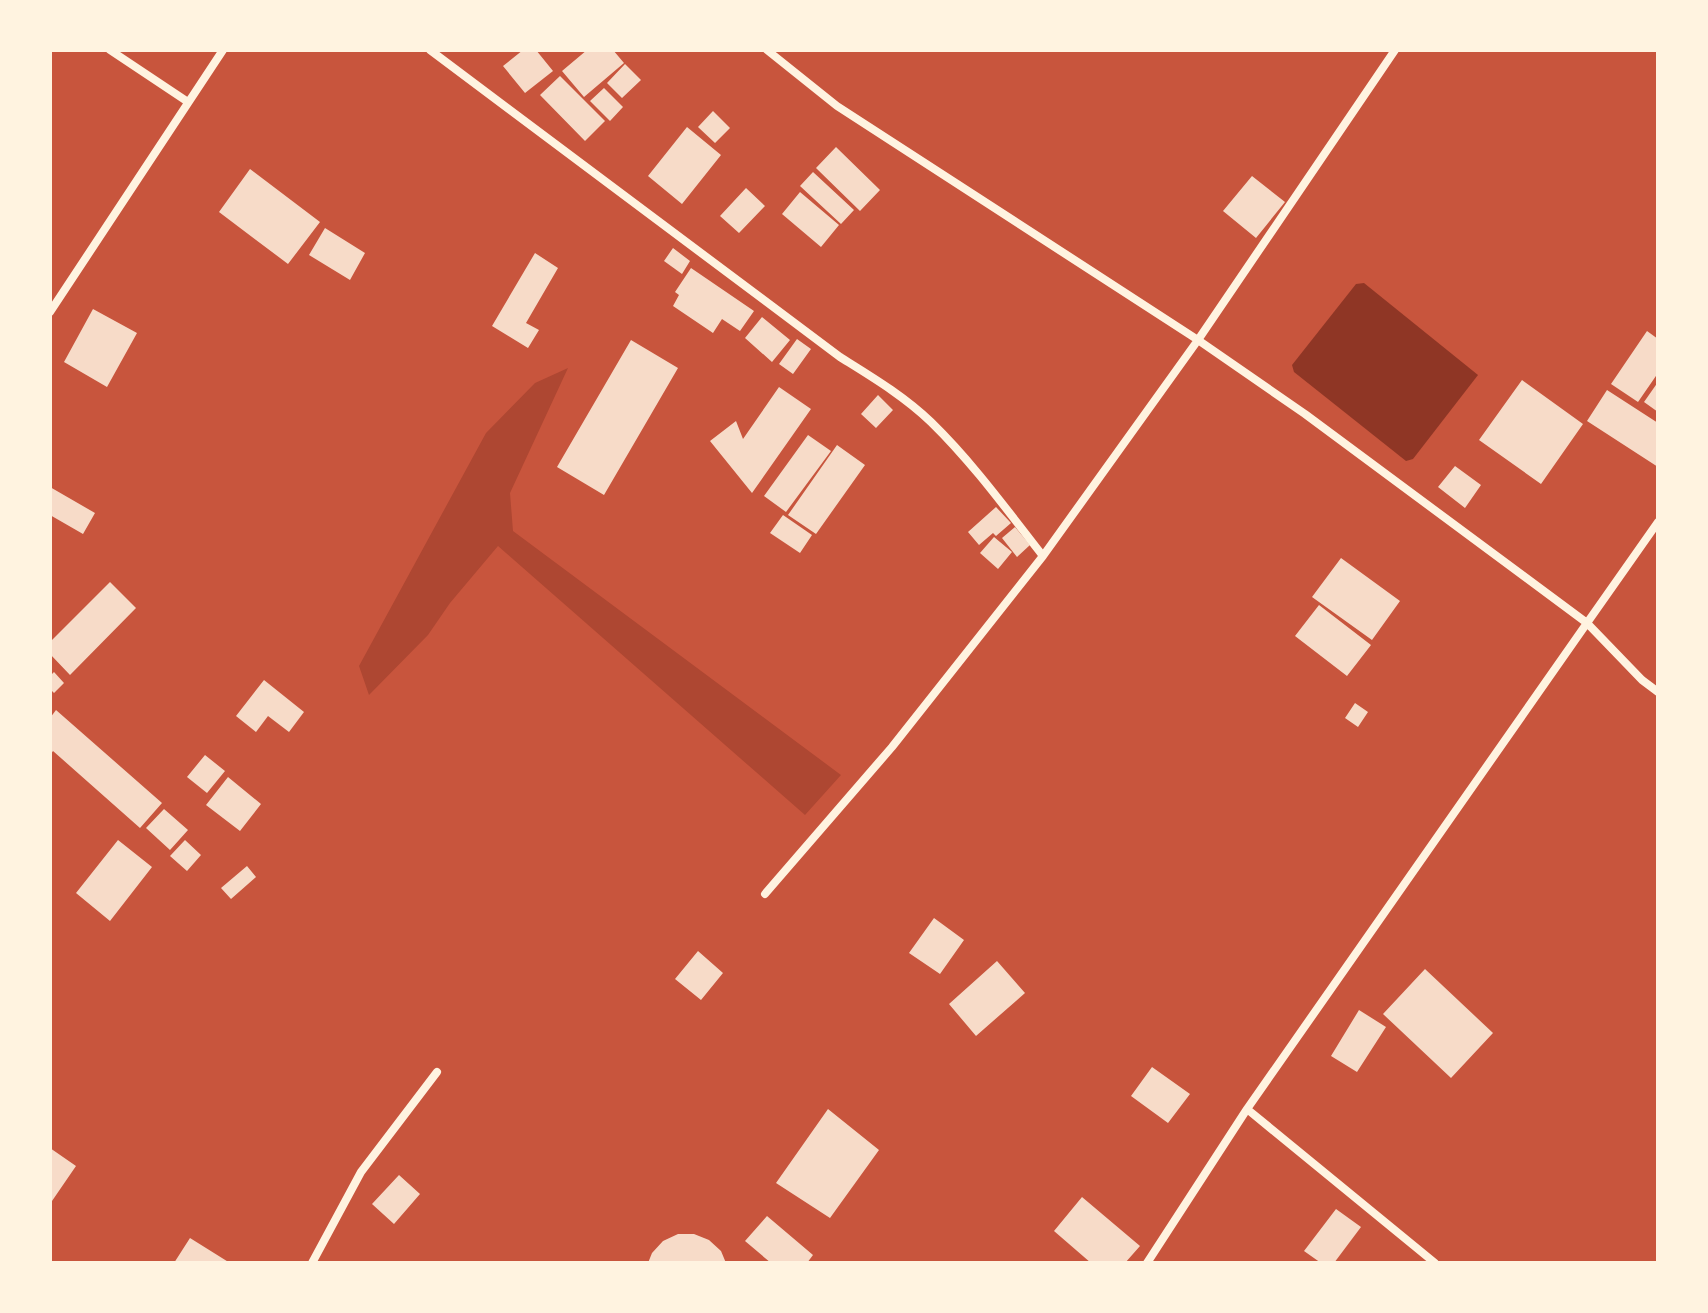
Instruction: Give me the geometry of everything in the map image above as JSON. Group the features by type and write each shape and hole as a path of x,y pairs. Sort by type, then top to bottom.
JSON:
{"street":[{"path":"110,50 188,102"},
{"path":"50,312 223,50"},
{"path":"430,50 840,357 889,387 929,421 968,462 1043,556"},
{"path":"767,50 837,106 1198,340 1305,414 1587,623 1642,680 1658,692"},
{"path":"765,894 892,747 1043,556 1198,340 1395,50"},
{"path":"1147,1263 1247,1109 1658,522"},
{"path":"312,1263 361,1172 437,1072"},
{"path":"1247,1109 1435,1263"}],"shaded area":[{"path":"1364,283 1478,375 1413,459 1406,461 1294,372 1292,365 1356,284"},
{"path":"568,368 510,493 513,531 841,775 805,815 498,546 450,603 428,635 369,695 359,666 486,433 535,383"}],"building":[{"path":"523,50 536,50 553,71 525,93 503,66"},
{"path":"587,50 613,50 624,63 584,97 562,71"},
{"path":"625,64 641,80 622,98 607,83"},
{"path":"560,76 605,121 585,141 540,95"},
{"path":"604,88 623,107 610,121 590,101"},
{"path":"713,111 730,128 715,143 698,127"},
{"path":"687,127 721,155 682,204 648,176"},
{"path":"836,147 880,190 860,211 816,168"},
{"path":"250,169 320,222 288,264 219,212"},
{"path":"813,172 854,210 841,224 800,186"},
{"path":"1252,176 1285,202 1256,238 1223,211"},
{"path":"746,188 765,206 739,233 720,216"},
{"path":"800,192 839,225 821,247 782,214"},
{"path":"325,228 365,253 350,280 309,255"},
{"path":"673,248 690,261 682,274 664,261"},
{"path":"535,253 558,268 526,323 539,330 528,348 492,326"},
{"path":"691,268 754,311 740,331 722,319 713,333 673,306 679,295 675,292"},
{"path":"93,309 137,333 107,387 64,362"},
{"path":"762,317 790,340 772,362 745,338"},
{"path":"1647,331 1658,339 1658,373 1638,402 1611,384"},
{"path":"797,339 811,349 793,374 779,364"},
{"path":"631,340 678,368 604,495 557,467"},
{"path":"1522,380 1583,424 1541,484 1479,440"},
{"path":"1658,382 1658,412 1644,402"},
{"path":"779,387 811,409 752,493 710,441 736,421 743,439"},
{"path":"1607,390 1658,423 1658,467 1587,421"},
{"path":"878,395 893,410 876,428 861,414"},
{"path":"808,435 831,451 786,512 764,496"},
{"path":"837,445 865,465 816,534 788,515"},
{"path":"1455,466 1481,485 1465,508 1438,487"},
{"path":"50,487 95,513 83,534 50,515"},
{"path":"996,507 1011,523 979,545 968,532"},
{"path":"783,515 812,535 800,553 770,533"},
{"path":"1015,527 1030,545 1017,557 1002,538"},
{"path":"994,537 1012,552 998,569 980,553"},
{"path":"1341,558 1400,601 1372,640 1312,597"},
{"path":"110,582 136,608 70,675 50,654 50,642"},
{"path":"1319,605 1371,645 1347,676 1295,636"},
{"path":"54,672 64,683 54,693 50,689 50,676"},
{"path":"264,680 304,712 289,732 268,716 256,732 236,716"},
{"path":"1355,703 1368,712 1358,727 1345,718"},
{"path":"56,710 162,803 140,828 53,751 50,755 50,718"},
{"path":"205,755 225,771 207,793 187,777"},
{"path":"228,777 261,804 240,831 206,805"},
{"path":"164,809 188,830 170,850 146,828"},
{"path":"118,840 152,867 110,921 76,893"},
{"path":"185,840 201,855 187,871 170,856"},
{"path":"247,866 256,877 231,899 221,888"},
{"path":"934,918 964,940 940,974 909,953"},
{"path":"698,951 723,973 701,1000 675,979"},
{"path":"997,961 1025,993 976,1036 949,1004"},
{"path":"1425,969 1493,1033 1451,1078 1383,1014"},
{"path":"1359,1010 1386,1027 1357,1072 1331,1056"},
{"path":"1152,1067 1190,1094 1168,1123 1131,1096"},
{"path":"828,1109 879,1150 830,1218 776,1183"},
{"path":"50,1148 76,1166 52,1201 50,1200"},
{"path":"399,1175 420,1194 394,1224 372,1204"},
{"path":"1082,1197 1140,1246 1125,1263 1091,1263 1054,1231"},
{"path":"1336,1209 1361,1227 1334,1263 1321,1263 1304,1251"},
{"path":"767,1216 813,1255 807,1263 771,1263 745,1241"},
{"path":"678,1234 694,1234 709,1240 721,1251 726,1263 648,1263 663,1241"},
{"path":"190,1238 230,1263 174,1263"}]}
